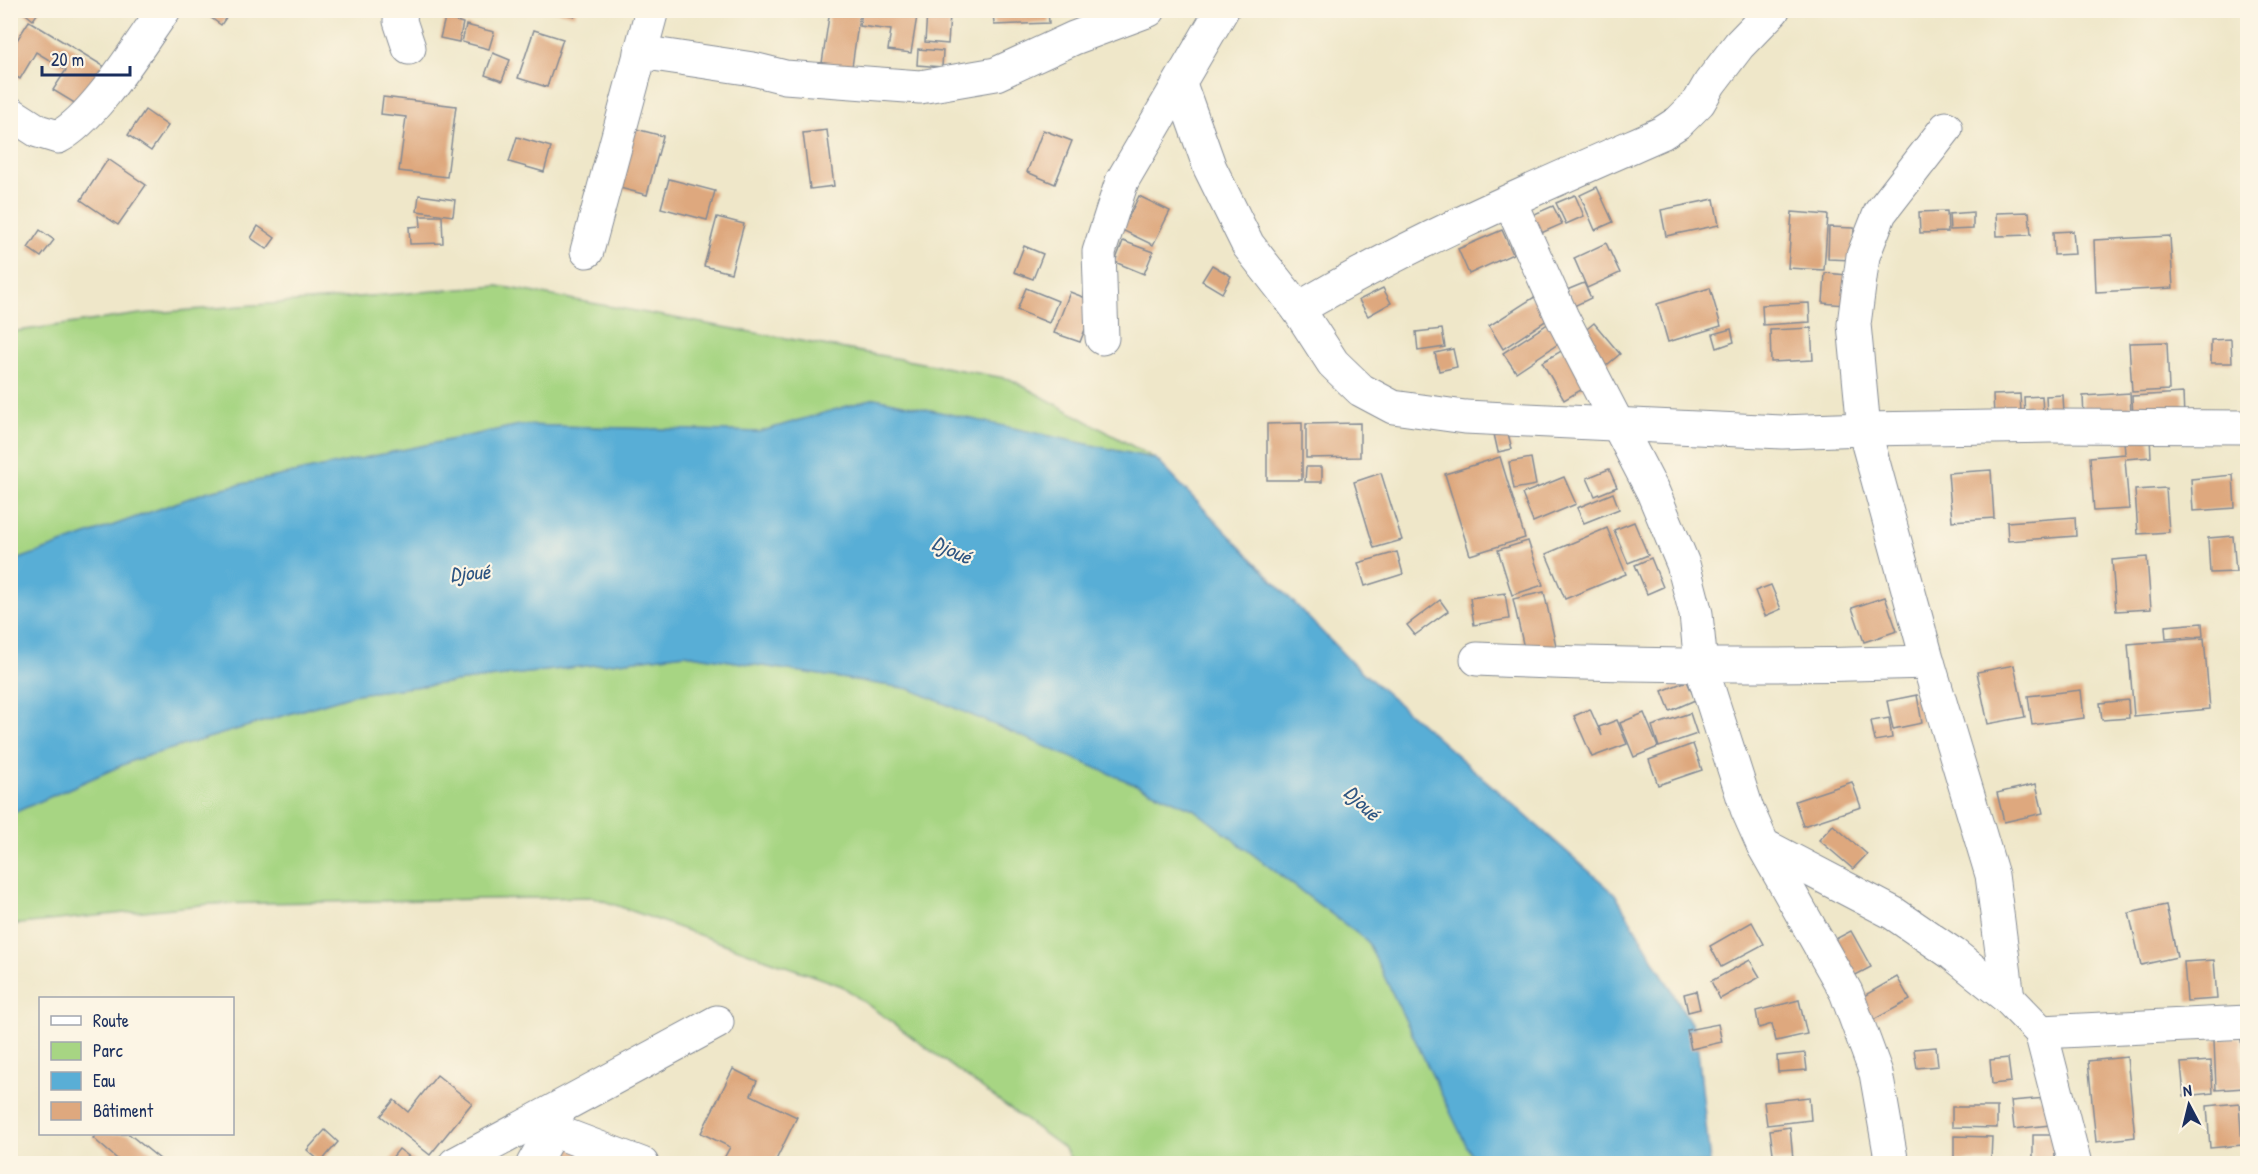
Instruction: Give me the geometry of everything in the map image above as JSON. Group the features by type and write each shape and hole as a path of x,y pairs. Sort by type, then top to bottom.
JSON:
{"street":[{"path":"13,118 58,137 70,131 89,112 111,84 164,10"},
{"path":"401,10 400,21 409,48"},
{"path":"587,251 651,10"},
{"path":"640,52 753,69 785,77 920,87 996,74 1072,24 1149,10"},
{"path":"1102,338 1099,252 1122,181 1222,10"},
{"path":"1298,309 1359,273 1662,133 1679,122 1700,102 1710,83 1739,45 1773,10"},
{"path":"1180,84 1210,168 1248,245 1298,309 1333,363 1361,390 1393,407 1465,417 1782,432 2049,426 2247,427"},
{"path":"1946,128 1880,213 1863,256 1854,324 1864,429 1928,662 1992,874 2008,998"},
{"path":"1510,202 1562,316 1653,492 1683,564 1696,614 1701,666 1747,808 1763,845 1846,992 1876,1073 1892,1164"},
{"path":"1477,659 1701,666 1809,666 1928,662"},
{"path":"1763,845 1893,913 1953,954 2008,998 2041,1032 2075,1164"},
{"path":"455,1164 557,1118 717,1022"},
{"path":"2041,1032 2247,1022"},
{"path":"533,1164 557,1118"},
{"path":"557,1118 642,1164"}],"green space":[{"path":"498,286 1010,379 1156,459 875,398 759,432 520,425 209,491 11,562 11,332 140,314"},
{"path":"685,654 910,689 1193,809 1367,941 1475,1163 1073,1163 1065,1149 842,986 593,897 210,904 11,925 11,814 134,760 356,694"}],"water":[{"name":"Djoué","path":"875,398 1156,459 1352,663 1615,894 1696,1032 1710,1163 1475,1163 1367,941 1193,809 910,689 685,654 356,694 134,760 11,814 11,562 209,491 520,425 759,432"}],"building":[{"path":"21,10 40,10 33,20"},
{"path":"200,10 231,10 221,25"},
{"path":"551,10 576,10 575,16"},
{"path":"830,10 860,10 852,67 822,63"},
{"path":"862,10 918,10 911,53 888,50 891,30 860,26"},
{"path":"993,10 1048,10 1049,23 994,25"},
{"path":"927,13 950,15 948,44 925,42"},
{"path":"445,18 463,23 459,42 440,38"},
{"path":"29,21 105,67 81,107 53,90 66,70 36,52 20,79 10,73 10,51"},
{"path":"466,25 494,32 489,49 462,42"},
{"path":"534,30 563,39 547,87 518,78"},
{"path":"918,49 943,51 942,67 917,65"},
{"path":"493,53 510,60 502,81 485,75"},
{"path":"383,97 456,106 447,177 399,171 406,117 381,114"},
{"path":"145,110 168,126 151,151 128,135"},
{"path":"628,127 663,136 647,195 612,186"},
{"path":"827,130 834,186 810,189 803,133"},
{"path":"1043,130 1072,141 1055,184 1027,172"},
{"path":"517,137 551,147 544,172 509,162"},
{"path":"108,159 146,185 118,225 81,200"},
{"path":"669,179 715,191 707,220 661,208"},
{"path":"1597,187 1613,222 1595,230 1580,195"},
{"path":"419,195 455,200 453,216 417,211"},
{"path":"1575,195 1584,216 1566,224 1556,203"},
{"path":"1139,196 1170,211 1153,245 1122,230"},
{"path":"1714,199 1719,225 1666,236 1661,210"},
{"path":"1553,206 1562,224 1539,234 1530,216"},
{"path":"1947,211 1948,232 1920,233 1919,212"},
{"path":"1792,212 1828,215 1824,270 1788,268"},
{"path":"1973,212 1973,229 1950,230 1949,214"},
{"path":"2029,212 2031,235 1997,236 1996,213"},
{"path":"420,216 442,216 443,243 410,244 409,227 421,226"},
{"path":"717,217 744,224 731,273 704,266"},
{"path":"258,226 275,238 267,249 251,238"},
{"path":"1829,227 1854,228 1853,260 1828,259"},
{"path":"40,230 54,240 41,257 28,248"},
{"path":"1502,230 1513,254 1469,274 1458,249"},
{"path":"2073,231 2075,254 2054,255 2053,232"},
{"path":"2170,236 2173,288 2096,292 2094,240"},
{"path":"1123,241 1153,252 1144,274 1115,262"},
{"path":"1606,243 1620,273 1587,288 1574,258"},
{"path":"1024,246 1043,254 1033,279 1014,272"},
{"path":"1212,265 1231,276 1222,293 1202,281"},
{"path":"1825,273 1847,275 1844,305 1823,303"},
{"path":"1584,283 1591,298 1574,306 1567,290"},
{"path":"1026,288 1058,301 1049,323 1017,310"},
{"path":"1383,288 1391,303 1368,316 1359,300"},
{"path":"1710,288 1721,326 1668,342 1657,304"},
{"path":"1070,292 1096,302 1080,342 1054,333"},
{"path":"1536,296 1550,318 1503,349 1489,326"},
{"path":"1809,303 1810,322 1763,325 1762,305"},
{"path":"1549,323 1561,342 1516,372 1503,353"},
{"path":"1594,323 1620,354 1601,370 1575,339"},
{"path":"1811,328 1813,360 1771,362 1770,330"},
{"path":"1442,329 1445,347 1418,351 1416,332"},
{"path":"1731,329 1734,342 1717,348 1713,334"},
{"path":"2231,339 2232,363 2211,363 2211,340"},
{"path":"2167,342 2169,390 2132,392 2129,343"},
{"path":"1570,346 1586,387 1564,400 1542,362"},
{"path":"1453,349 1457,367 1439,371 1435,353"},
{"path":"2130,393 2131,414 2084,417 2083,396"},
{"path":"2183,393 2184,417 2133,419 2132,396"},
{"path":"2020,394 2021,414 1994,416 1993,395"},
{"path":"2063,395 2064,414 2047,415 2046,396"},
{"path":"2042,396 2043,414 2025,416 2024,397"},
{"path":"1505,422 1512,449 1498,452 1492,425"},
{"path":"1302,423 1302,480 1267,480 1267,424"},
{"path":"1360,423 1360,457 1306,458 1306,424"},
{"path":"2150,438 2151,457 2125,459 2129,509 2094,511 2090,457 2125,454 2124,440"},
{"path":"1500,457 1525,538 1470,555 1445,474"},
{"path":"1531,458 1536,485 1514,489 1509,462"},
{"path":"1306,467 1322,467 1322,482 1305,482"},
{"path":"1609,469 1617,487 1595,496 1587,478"},
{"path":"1991,470 1994,518 1952,521 1948,473"},
{"path":"1381,473 1402,540 1374,548 1354,482"},
{"path":"2233,475 2235,508 2193,511 2191,479"},
{"path":"1564,477 1576,504 1533,522 1522,494"},
{"path":"2166,488 2169,532 2138,534 2135,490"},
{"path":"1613,493 1619,509 1584,523 1577,508"},
{"path":"2075,517 2076,536 2008,541 2007,522"},
{"path":"1634,522 1648,555 1628,563 1614,530"},
{"path":"1607,528 1626,574 1565,599 1546,554"},
{"path":"2233,536 2236,572 2210,573 2208,538"},
{"path":"1528,541 1543,585 1512,595 1498,550"},
{"path":"1397,552 1403,574 1365,586 1358,563"},
{"path":"2147,557 2151,609 2116,611 2112,560"},
{"path":"1651,558 1663,587 1647,594 1635,565"},
{"path":"1771,585 1781,609 1765,616 1755,591"},
{"path":"1544,592 1557,650 1526,657 1513,599"},
{"path":"1505,593 1509,619 1474,625 1470,598"},
{"path":"1885,597 1897,631 1864,642 1852,608"},
{"path":"1440,600 1448,611 1415,635 1407,625"},
{"path":"2202,623 2203,636 2166,639 2165,626"},
{"path":"2204,638 2210,709 2134,716 2128,644"},
{"path":"2014,665 2025,717 1988,724 1977,672"},
{"path":"1687,681 1695,700 1670,711 1662,691"},
{"path":"2081,690 2084,718 2032,725 2028,696"},
{"path":"1917,695 1922,723 1893,729 1887,701"},
{"path":"2128,700 2129,718 2102,720 2100,703"},
{"path":"1590,709 1602,736 1599,727 1617,720 1627,744 1592,757 1574,716"},
{"path":"1644,713 1658,747 1634,757 1620,723"},
{"path":"1690,713 1697,734 1659,747 1652,726"},
{"path":"1889,718 1892,738 1875,741 1871,721"},
{"path":"1693,744 1702,770 1658,785 1649,760"},
{"path":"1852,782 1861,807 1803,826 1795,801"},
{"path":"2036,784 2043,813 2004,822 1997,793"},
{"path":"1833,825 1867,854 1853,869 1819,840"},
{"path":"2166,905 2177,957 2141,965 2129,913"},
{"path":"1752,922 1764,944 1721,967 1710,946"},
{"path":"1851,931 1871,967 1848,979 1828,943"},
{"path":"1750,960 1760,977 1720,999 1711,981"},
{"path":"2214,960 2217,999 2187,1001 2184,962"},
{"path":"1897,977 1910,1000 1866,1024 1853,1002"},
{"path":"1696,991 1700,1009 1688,1012 1684,994"},
{"path":"1799,1000 1807,1034 1776,1041 1772,1024 1759,1028 1756,1011"},
{"path":"1718,1024 1722,1042 1691,1049 1687,1030"},
{"path":"2241,1038 2244,1088 2216,1090 2214,1040"},
{"path":"1936,1047 1938,1066 1917,1068 1914,1049"},
{"path":"1805,1053 1807,1070 1778,1072 1777,1056"},
{"path":"2127,1057 2135,1137 2096,1142 2088,1061"},
{"path":"2008,1058 2011,1082 1992,1084 1990,1060"},
{"path":"2211,1061 2213,1093 2184,1096 2181,1063"},
{"path":"733,1069 757,1081 751,1095 797,1117 774,1164 726,1164 722,1162 730,1147 701,1133"},
{"path":"437,1075 472,1103 430,1155 381,1116 394,1100 408,1112"},
{"path":"1809,1097 1811,1120 1767,1125 1764,1102"},
{"path":"2047,1098 2050,1125 2014,1129 2011,1101"},
{"path":"2239,1103 2242,1145 2210,1148 2207,1106"},
{"path":"1952,1107 1997,1107 1997,1128 1952,1127"},
{"path":"1790,1127 1793,1159 1774,1161 1770,1130"},
{"path":"325,1130 338,1142 321,1162 307,1150"},
{"path":"96,1135 130,1135 166,1164 123,1164 93,1138"},
{"path":"2033,1135 2055,1135 2055,1164 2033,1164"},
{"path":"1954,1136 1992,1137 1991,1161 1954,1161"},
{"path":"564,1141 607,1164 552,1164"},
{"path":"399,1149 419,1164 387,1164"}]}
